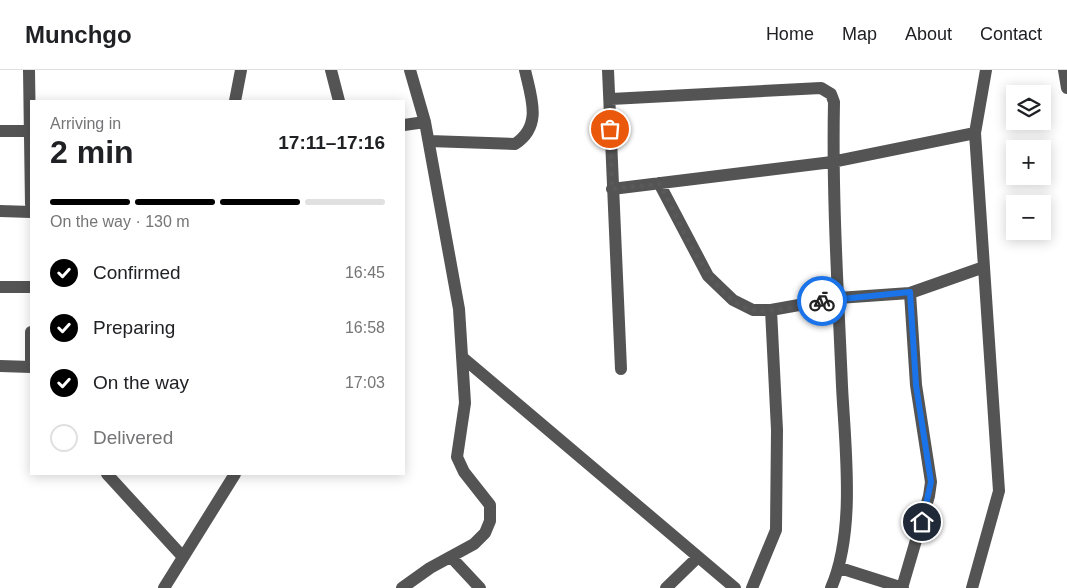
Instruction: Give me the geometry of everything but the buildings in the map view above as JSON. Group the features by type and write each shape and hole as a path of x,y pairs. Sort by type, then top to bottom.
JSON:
{"street":[{"path":"0,131 30,131 29,70"},
{"path":"236,100 242,70"},
{"path":"331,70 338,100"},
{"path":"402,588 474,544 485,533 490,521 490,505 464,472 457,457 465,404 460,309 426,122 410,70"},
{"path":"429,141 515,144 525,137 532,123 533,109 525,70"},
{"path":"608,70 611,99 612,189 621,369"},
{"path":"972,588 999,491 975,133 986,70"},
{"path":"1064,70 1067,88"},
{"path":"611,99 821,88 831,94 834,102 832,162 847,495 840,568 831,588"},
{"path":"405,125 426,122"},
{"path":"612,189 832,162 975,133"},
{"path":"660,184 708,276 733,300 753,310 771,310 838,298 910,292 984,267"},
{"path":"0,211 30,212"},
{"path":"0,287 30,287"},
{"path":"840,568 903,588 927,505 931,482 916,385 910,292"},
{"path":"752,588 776,530 778,430 771,310"},
{"path":"462,357 735,588"},
{"path":"0,366 30,367"},
{"path":"108,475 183,557"},
{"path":"164,588 234,475"},
{"path":"451,557 480,588"},
{"path":"666,588 698,557"}],"way so far":[{"path":"610,129 612,189 660,184 708,276 733,300 753,310 771,310 822,301"}],"route":[{"path":"822,301 910,292 916,385 931,482 930,496 922,522"}]}
